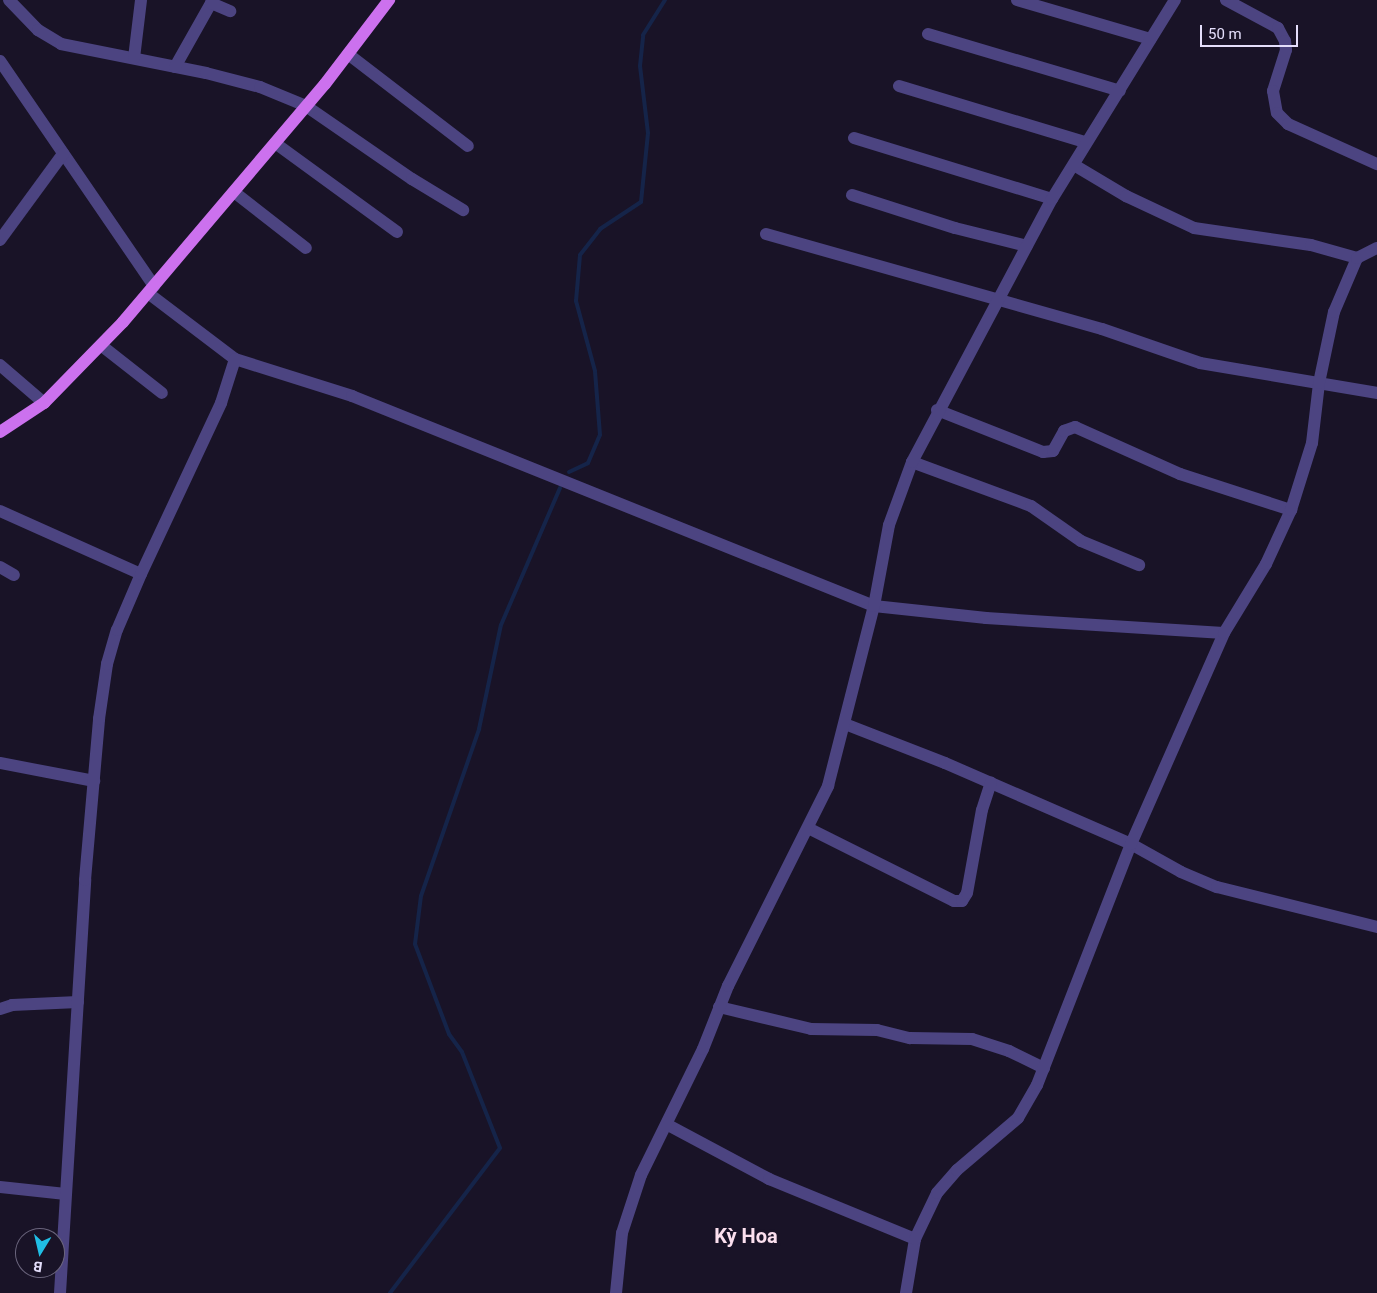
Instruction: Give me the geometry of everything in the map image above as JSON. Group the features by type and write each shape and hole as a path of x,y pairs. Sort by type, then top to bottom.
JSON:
{"main road":[{"path":"0,432 44,403 102,346 306,106 389,0"}],"street":[{"path":"9,0 38,30 61,44 134,58 260,87 306,106 412,179 464,210"},
{"path":"134,58 141,0"},
{"path":"1017,0 1150,39"},
{"path":"616,1293 626,1216 641,1175 668,1125 719,1007 828,786 874,606 889,525 912,462 937,410 1052,199 1074,165 1085,142 1120,92 1175,0"},
{"path":"1226,0 1278,28 1285,41 1286,50 1273,91 1277,113 1288,124 1377,164"},
{"path":"175,67 211,3 230,11"},
{"path":"928,34 1120,92"},
{"path":"348,54 468,146"},
{"path":"0,62 63,154 151,290 210,343 235,359 352,396 874,606 986,618 1224,633"},
{"path":"899,86 1085,142"},
{"path":"854,138 1052,199"},
{"path":"275,143 397,232"},
{"path":"0,240 63,154"},
{"path":"1074,165 1126,196 1194,228 1310,245 1357,258"},
{"path":"234,192 306,248"},
{"path":"852,195 954,228 1027,246"},
{"path":"766,234 1102,330 1200,363 1377,393"},
{"path":"906,1293 915,1239 941,1187 1018,1118 1031,1099 1131,844 1224,633 1266,564 1292,510 1312,443 1319,383 1334,312 1357,258 1377,248"},
{"path":"102,346 162,393"},
{"path":"60,1293 94,781 107,664 118,630 141,574 221,403 235,359"},
{"path":"0,365 44,403"},
{"path":"937,410 1043,452 1053,451 1064,431 1075,427 1180,474 1292,510"},
{"path":"912,462 1031,506 1081,541 1139,565"},
{"path":"0,511 141,574"},
{"path":"0,567 14,575"},
{"path":"845,724 991,782 1131,844 1181,872 1217,887 1377,927"},
{"path":"0,763 94,781"},
{"path":"808,828 905,874 947,898 962,901 967,893 982,810 991,782"},
{"path":"0,1009 12,1005 78,1002"},
{"path":"719,1007 811,1029 877,1030 910,1038 972,1039 1009,1051 1044,1068"},
{"path":"668,1125 769,1179 915,1239"},
{"path":"0,1187 66,1194"}],"waterway":[{"path":"569,472 588,463 600,435 595,371 576,301 580,255 600,229 641,202 648,133 640,66 643,35 665,0"},
{"path":"390,1293 500,1148 462,1052 449,1034 415,944 421,896 479,729 501,625 560,488"}],"district":[{"name":"Kỳ Hoa","path":"746,1236"}]}
